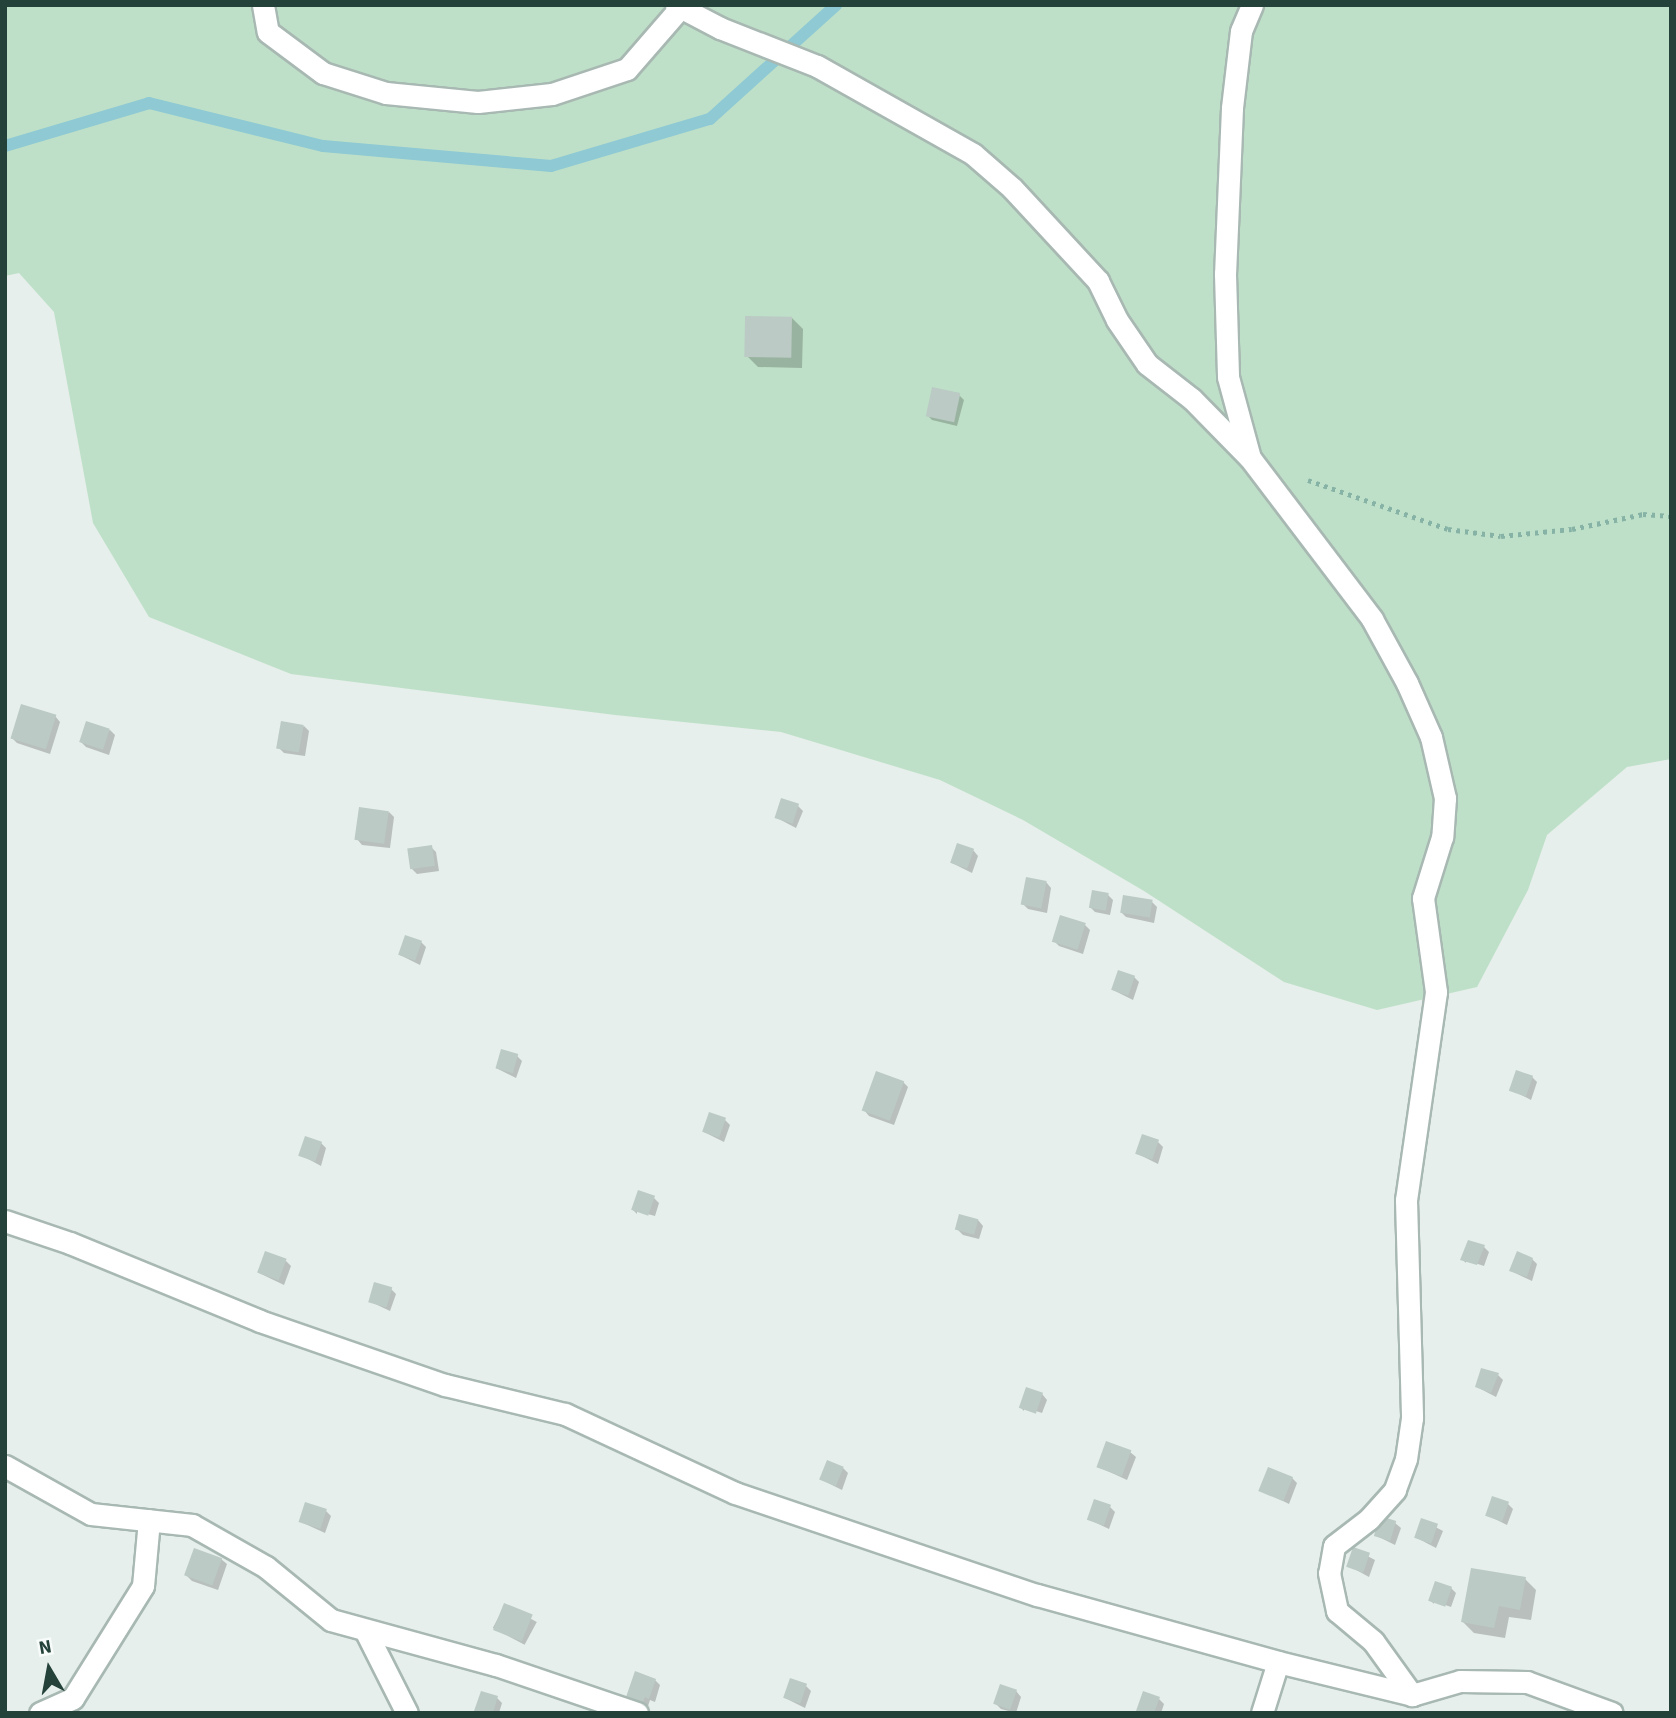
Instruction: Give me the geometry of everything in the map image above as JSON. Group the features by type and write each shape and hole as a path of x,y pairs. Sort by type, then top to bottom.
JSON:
{"street":[{"path":"263,5 268,32 323,73 386,93 478,102 552,94 627,69 678,7 771,50 817,66 973,154 1012,188 1098,281 1117,320 1147,364 1192,399 1250,458 1372,619 1407,683 1431,737 1445,798 1442,836 1423,898 1436,992 1406,1200 1412,1418 1406,1459 1395,1490 1369,1519 1334,1546 1329,1573 1337,1611 1373,1640 1412,1695"},
{"path":"1250,458 1228,377 1225,274 1232,108 1241,31 1252,5"},
{"path":"5,1221 70,1243 260,1321 445,1385 565,1414 735,1493 1037,1595 1278,1662 1412,1695 1460,1681 1527,1682 1612,1713"},
{"path":"5,1466 91,1514 192,1525 266,1567 331,1620 496,1665 637,1713"},
{"path":"40,1713 73,1698 143,1586 149,1520"},
{"path":"365,1630 407,1713"},
{"path":"1262,1713 1278,1662"}],"path":[{"path":"1297,476 1448,529 1501,536 1572,529 1643,514 1671,516"}],"green space":[{"path":"5,5 1671,5 1671,759 1627,767 1547,835 1528,890 1477,987 1377,1010 1284,982 1144,891 1023,820 940,780 781,732 615,715 291,674 149,617 93,523 54,312 19,273 5,276"}],"building":[{"path":"745,316 792,317 791,358 744,357"},
{"path":"932,387 960,393 954,422 926,416"},
{"path":"21,704 56,715 46,749 10,738"},
{"path":"86,721 110,729 103,750 79,742"},
{"path":"281,721 304,725 299,753 276,749"},
{"path":"781,798 799,804 793,824 775,818"},
{"path":"359,807 389,811 384,844 354,840"},
{"path":"957,843 974,849 967,869 950,863"},
{"path":"432,845 435,866 410,869 407,848"},
{"path":"1026,877 1047,881 1041,908 1021,904"},
{"path":"1092,890 1109,893 1106,911 1089,908"},
{"path":"1123,895 1153,900 1150,917 1120,913"},
{"path":"1060,915 1086,923 1078,950 1052,942"},
{"path":"405,935 422,941 415,961 398,955"},
{"path":"1118,970 1135,976 1128,996 1111,990"},
{"path":"501,1049 518,1054 513,1073 495,1068"},
{"path":"1516,1070 1533,1076 1526,1097 1509,1091"},
{"path":"876,1071 904,1081 890,1121 862,1110"},
{"path":"709,1112 726,1118 719,1138 702,1132"},
{"path":"1142,1134 1159,1140 1152,1160 1135,1154"},
{"path":"305,1136 322,1142 315,1162 298,1156"},
{"path":"638,1190 655,1196 648,1216 631,1210"},
{"path":"959,1214 978,1219 974,1235 955,1229"},
{"path":"1468,1240 1485,1245 1477,1265 1460,1260"},
{"path":"265,1251 287,1259 279,1280 257,1273"},
{"path":"1517,1251 1533,1258 1527,1277 1509,1271"},
{"path":"374,1282 392,1287 386,1307 368,1302"},
{"path":"1481,1368 1499,1373 1491,1393 1475,1387"},
{"path":"1026,1387 1043,1393 1036,1414 1019,1408"},
{"path":"1106,1441 1131,1450 1122,1477 1096,1467"},
{"path":"827,1460 844,1467 836,1486 819,1479"},
{"path":"1268,1467 1293,1477 1283,1501 1258,1491"},
{"path":"1492,1496 1509,1502 1502,1522 1485,1516"},
{"path":"1094,1499 1111,1505 1104,1526 1087,1520"},
{"path":"305,1502 327,1509 320,1529 299,1522"},
{"path":"1380,1516 1396,1521 1390,1541 1374,1536"},
{"path":"1421,1518 1438,1524 1431,1544 1414,1538"},
{"path":"1353,1547 1370,1553 1363,1573 1346,1567"},
{"path":"194,1548 222,1558 212,1586 184,1575"},
{"path":"1471,1568 1526,1577 1520,1610 1499,1606 1494,1628 1461,1622"},
{"path":"1435,1581 1452,1587 1445,1607 1428,1601"},
{"path":"504,1603 533,1615 522,1642 493,1630"},
{"path":"635,1671 656,1679 649,1699 645,1697 643,1702 626,1697"},
{"path":"790,1678 807,1684 800,1704 783,1698"},
{"path":"1000,1684 1017,1690 1010,1710 993,1704"},
{"path":"481,1691 498,1696 493,1713 474,1711"},
{"path":"1143,1691 1160,1697 1154,1713 1136,1711"}],"waterway":[{"path":"5,146 149,103 323,146 551,166 710,119 836,5"}]}
